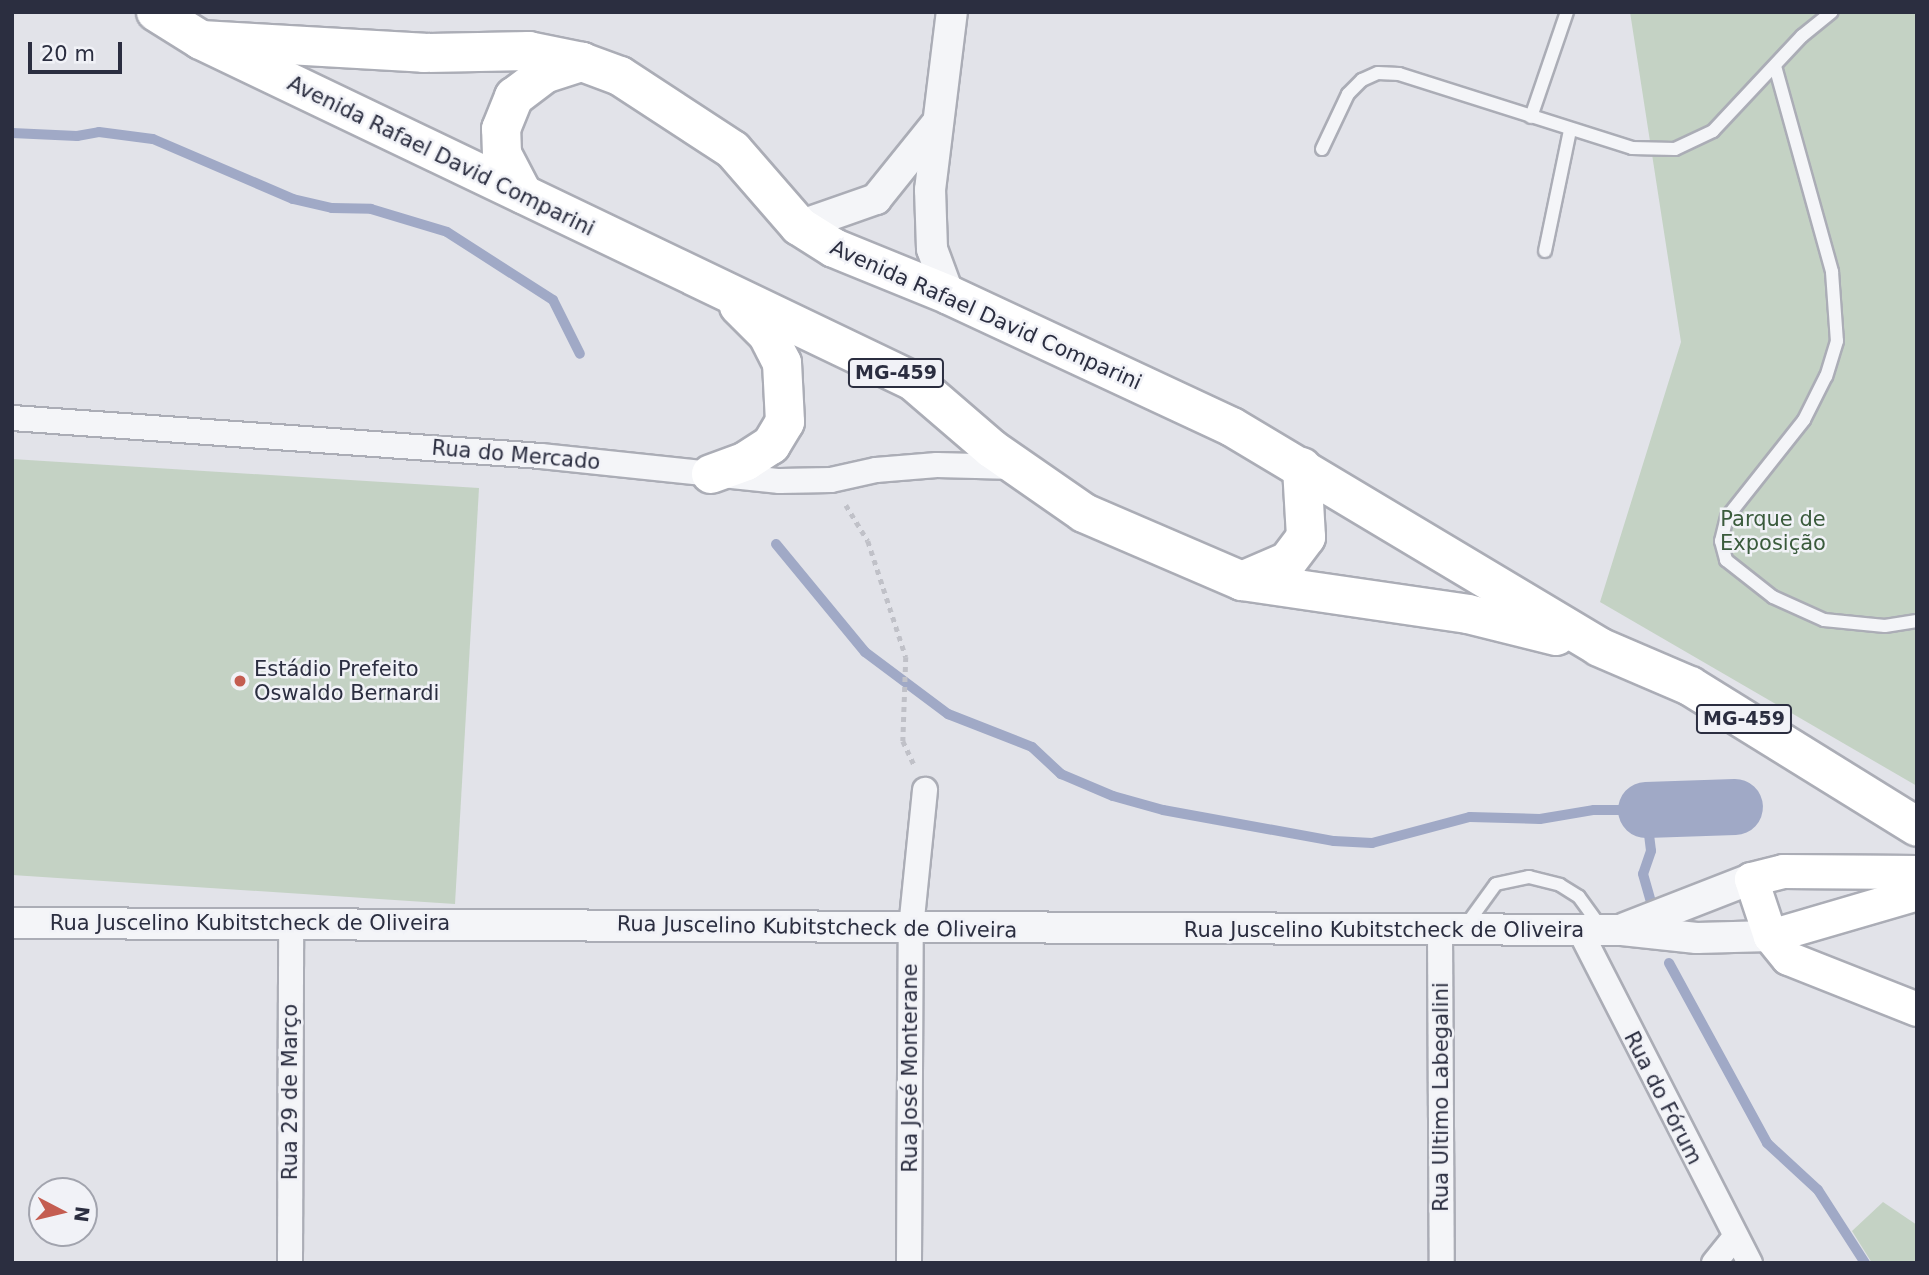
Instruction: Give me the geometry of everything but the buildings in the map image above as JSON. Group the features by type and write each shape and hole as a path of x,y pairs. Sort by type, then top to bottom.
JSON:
{"main road":[{"name":"Avenida Rafael David Comparini","path":"156,12 201,40 731,297 913,381 1018,467 1084,513 1242,581 1468,614 1599,647"},
{"name":"Avenida Rafael David Comparini","path":"201,40 424,53 529,51 582,62 620,76 733,150 799,226 882,271 949,295 1232,427 1303,467 1422,545 1599,647 1690,686 1917,827"},
{"path":"523,194 502,154 501,129 514,97 544,74 582,62"},
{"path":"711,474 746,461 771,445 785,422 782,363 767,334 731,297"},
{"path":"1242,581 1288,561 1306,537 1303,467"},
{"path":"1917,872 1783,871 1751,879 1770,936 1788,958 1802,966 1917,1009"},
{"path":"1815,871 1826,921"},
{"path":"1770,936 1917,893"}],"street":[{"path":"949,295 932,249 930,190 952,12"},
{"path":"799,226 876,199 940,119"},
{"name":"Rua do Mercado","path":"12,418 541,456 780,481 831,480 876,470 937,464 1018,467"},
{"name":"Rua José Monterane","path":"909,1263 911,928 925,790"},
{"name":"Rua Juscelino Kubitstcheck de Oliveira","path":"1601,930 1751,879"},
{"name":"Rua Juscelino Kubitstcheck de Oliveira","path":"12,923 291,922 1451,932 1601,930 1697,938 1770,936"},
{"name":"Rua 29 de Março","path":"290,1263 291,922"},
{"name":"Rua do Fórum","path":"1601,930 1734,1238 1749,1263"},
{"name":"Rua Ultimo Labegalini","path":"1442,1263 1451,932"},
{"path":"1714,1263 1734,1238"}],"lane":[{"path":"1531,117 1567,12"},
{"path":"1322,149 1348,94 1362,80 1378,73 1399,74 1632,148 1675,149 1713,131 1774,66 1832,12"},
{"path":"1774,66 1832,272 1837,341 1826,376 1804,420 1727,517 1721,541 1726,560 1773,597 1824,620 1885,626 1917,621"},
{"path":"1545,251 1570,130"},
{"path":"1451,932 1496,884 1511,877 1529,877 1560,885 1579,897 1601,930"}],"path":[{"path":"831,480 868,541 906,657 904,741 925,790"}],"green space":[{"name":"Parque de Exposição","path":"1630,12 1917,12 1917,786 1600,602 1681,342"},
{"name":"Estádio Prefeito Oswaldo Bernardi","path":"12,459 479,488 455,904 12,875"},
{"path":"1883,1202 1917,1225 1917,1263 1872,1263 1852,1231"}],"waterway":[{"path":"12,133 77,136 99,132 153,139 293,199 332,208 371,209 447,232 553,300 580,354"},
{"path":"776,544 865,652 948,714 1032,747 1061,774 1113,796 1163,810 1334,841 1372,843 1470,817 1540,819 1594,810 1646,810 1651,851 1643,874 1652,905"},
{"path":"1646,810 1735,807"},
{"path":"1669,963 1767,1143 1818,1190 1865,1263"}],"place":[{"name":"Estádio Prefeito Oswaldo Bernardi","path":"240,681"}]}
